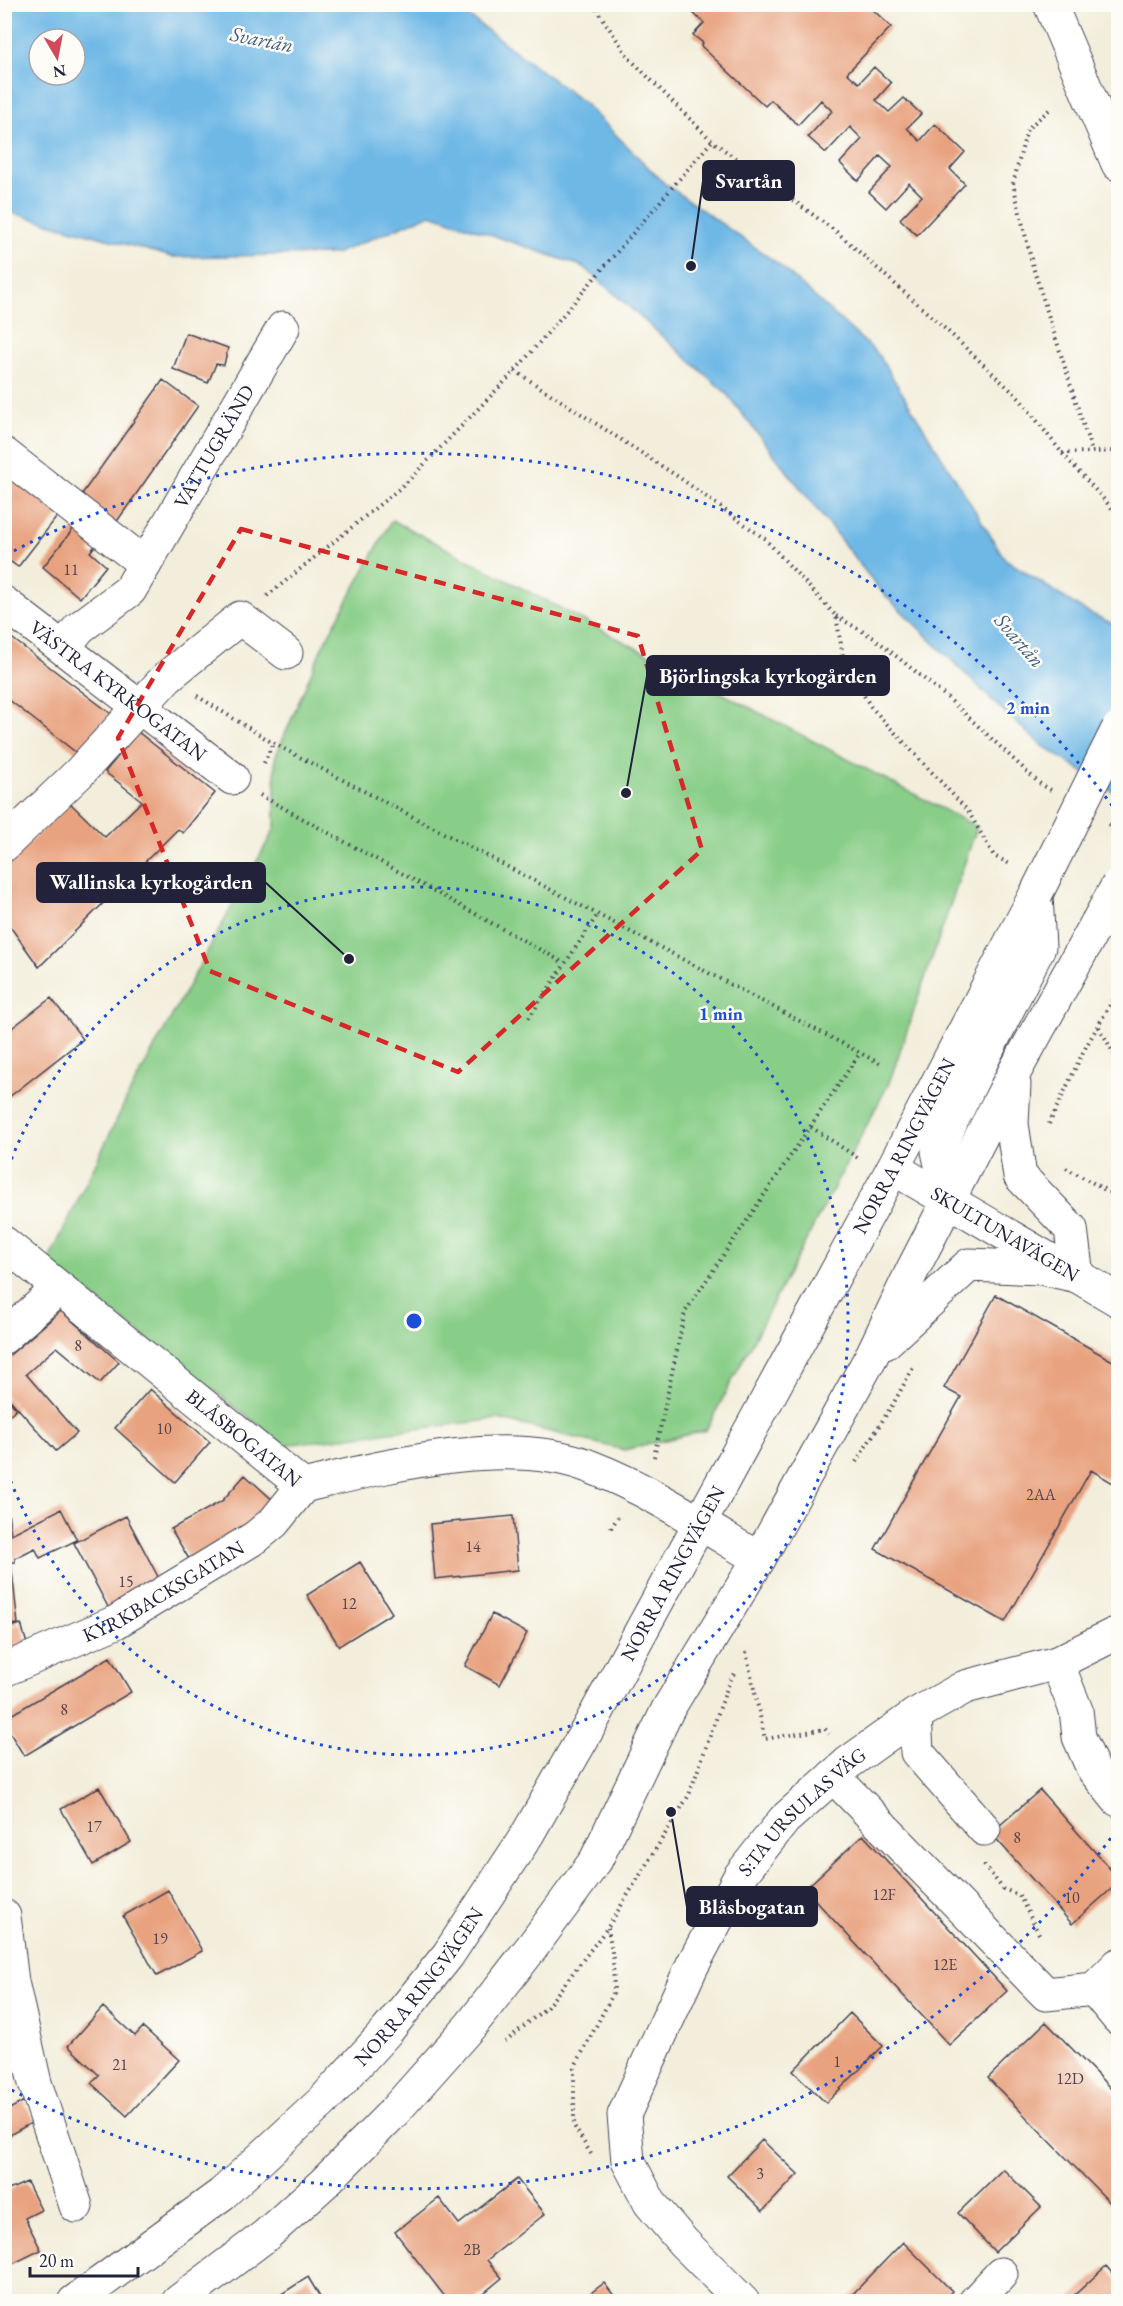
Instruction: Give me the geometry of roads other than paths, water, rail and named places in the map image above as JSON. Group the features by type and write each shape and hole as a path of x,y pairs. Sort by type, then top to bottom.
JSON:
{"main road":[{"path":"1050,4 1119,164"},
{"name":"VATTUGRÄND","path":"64,648 79,628 130,590 283,328"},
{"path":"4,454 145,564"},
{"name":"VÄSTRA KYRKOGATAN","path":"4,603 141,708 248,780"},
{"path":"4,845 79,773 167,677 240,618 286,653"},
{"name":"NORRA RINGVÄGEN","path":"74,2301 222,2194 323,2101 387,2031 448,1955 527,1835 596,1716 893,1168 1119,729"},
{"path":"178,2301 265,2236 324,2183 392,2114 471,2025 596,1860 668,1709 759,1558 872,1354 1015,1071 1119,885"},
{"path":"949,1202 938,1151 952,1118 1039,946 1036,894"},
{"path":"872,1354 969,1265 1041,1268 1077,1276 1071,1229 1020,1176 1012,1124 1015,1071"},
{"name":"SKULTUNAVÄGEN","path":"893,1168 1119,1300"},
{"name":"BLÅSBOGATAN","path":"4,1243 303,1486 374,1469 486,1452 527,1452 589,1466 638,1488 759,1558"},
{"path":"4,1337 58,1289"},
{"name":"KYRKBACKSGATAN","path":"4,1670 116,1622 256,1537 274,1522 303,1486"},
{"name":"S:TA URSULAS VÄG","path":"743,2301 682,2242 650,2203 628,2161 624,2115 697,1956 740,1876 784,1820 841,1770 915,1715 965,1688 1057,1663 1119,1634"},
{"path":"1057,1663 1076,1710 1079,1737 1092,1769 1119,1800"},
{"path":"915,1715 917,1752 984,1829"},
{"path":"841,1770 1046,1994 1094,1989 1119,1965"},
{"path":"4,1916 11,2013 76,2206"},
{"path":"1094,1989 1119,2018"},
{"path":"975,2301 1001,2274"}],"water":[{"path":"4,5 454,5 584,103 664,183 777,263 878,354 1005,559 1083,610 1118,626 1118,795 1040,744 1001,709 879,589 725,392 584,267 431,214 335,254 172,257 5,211"}],"place":[{"name":"Svartån","path":"691,266"},
{"name":"Björlingska kyrkogården","path":"626,793"},
{"name":"Wallinska kyrkogården","path":"349,959"},
{"name":"Blåsbogatan","path":"671,1812"}]}
